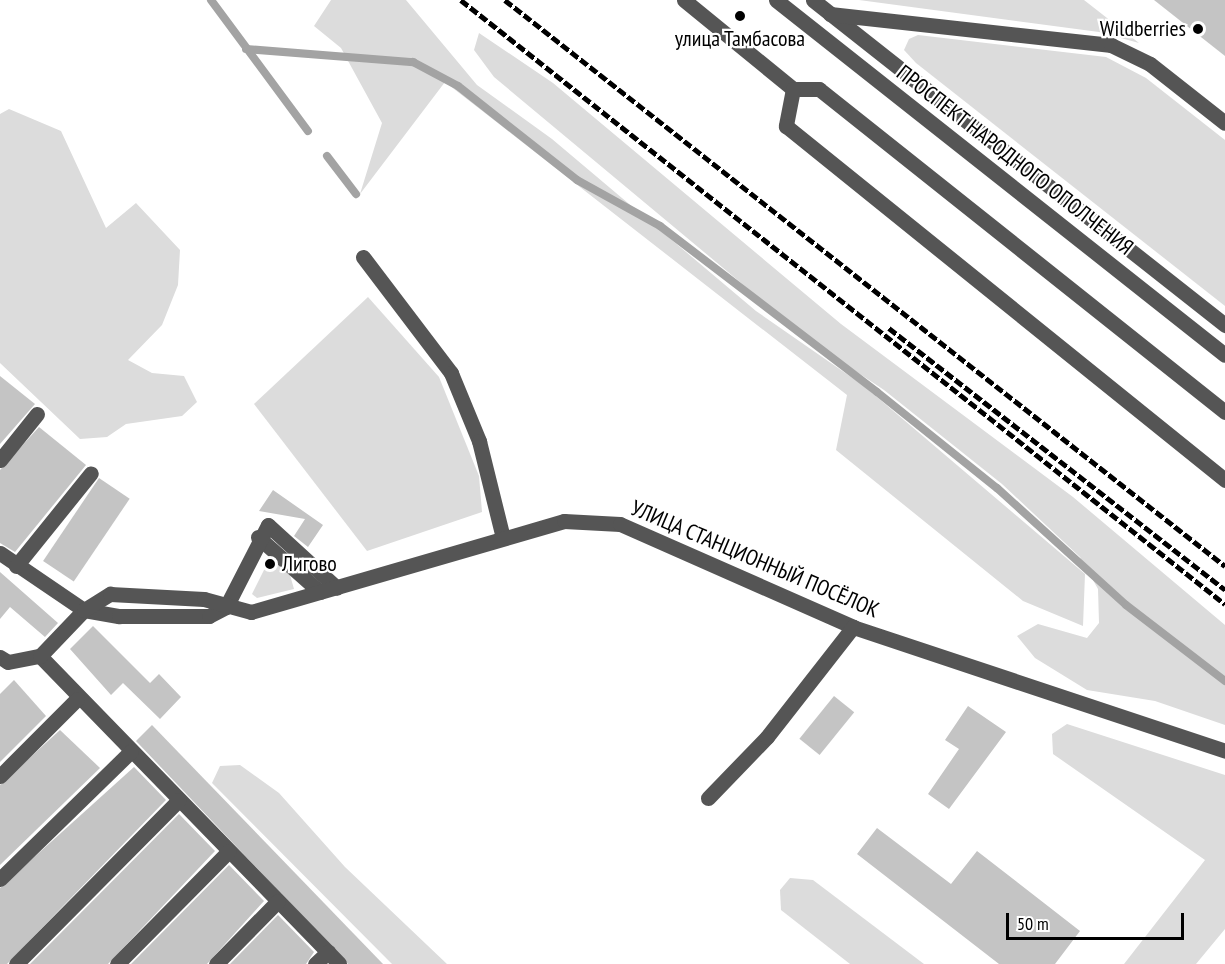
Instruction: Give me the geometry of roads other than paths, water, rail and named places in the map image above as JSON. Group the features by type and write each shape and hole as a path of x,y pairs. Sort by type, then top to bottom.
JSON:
{"street":[{"path":"684,0 794,90 819,89 1225,412"},
{"name":"ПРОСПЕКТ НАРОДНОГО ОПОЛЧЕНИЯ","path":"776,0 1225,355"},
{"name":"ПРОСПЕКТ НАРОДНОГО ОПОЛЧЕНИЯ","path":"813,0 1225,325"},
{"path":"830,14 1111,45 1150,64 1222,115"},
{"path":"794,90 786,126 1225,480"},
{"path":"363,257 460,392 479,441 503,538"},
{"path":"0,460 37,414"},
{"path":"16,566 91,473"},
{"name":"УЛИЦА СТАНЦИОННЫЙ ПОСЁЛОК","path":"40,656 84,610 110,594 204,599 226,607 251,612 564,521 620,524 853,627 1225,752"},
{"path":"0,553 84,610 119,616 209,616 226,607 258,537 268,525 337,588"},
{"path":"258,537 320,592"},
{"path":"708,798 767,737 853,627"},
{"path":"2,663 40,656 77,699 131,751 339,964"},
{"path":"0,776 77,699"},
{"path":"0,879 131,751"},
{"path":"16,964 179,800"},
{"path":"117,964 229,851"},
{"path":"216,964 278,901"},
{"path":"315,964 328,952"}],"waterway":[{"path":"211,0 308,131"},
{"path":"246,49 413,62 458,86 577,180 660,226 877,392 997,488 1126,605 1225,681"},
{"path":"327,156 356,194"}],"railway":[{"path":"461,0 1225,604"},
{"path":"505,0 1225,566"},
{"path":"889,328 1225,590"}],"place":[{"name":"улица Тамбасова","path":"740,16"},
{"name":"Wildberries","path":"1198,29"},
{"name":"Лигово","path":"270,564"}]}
